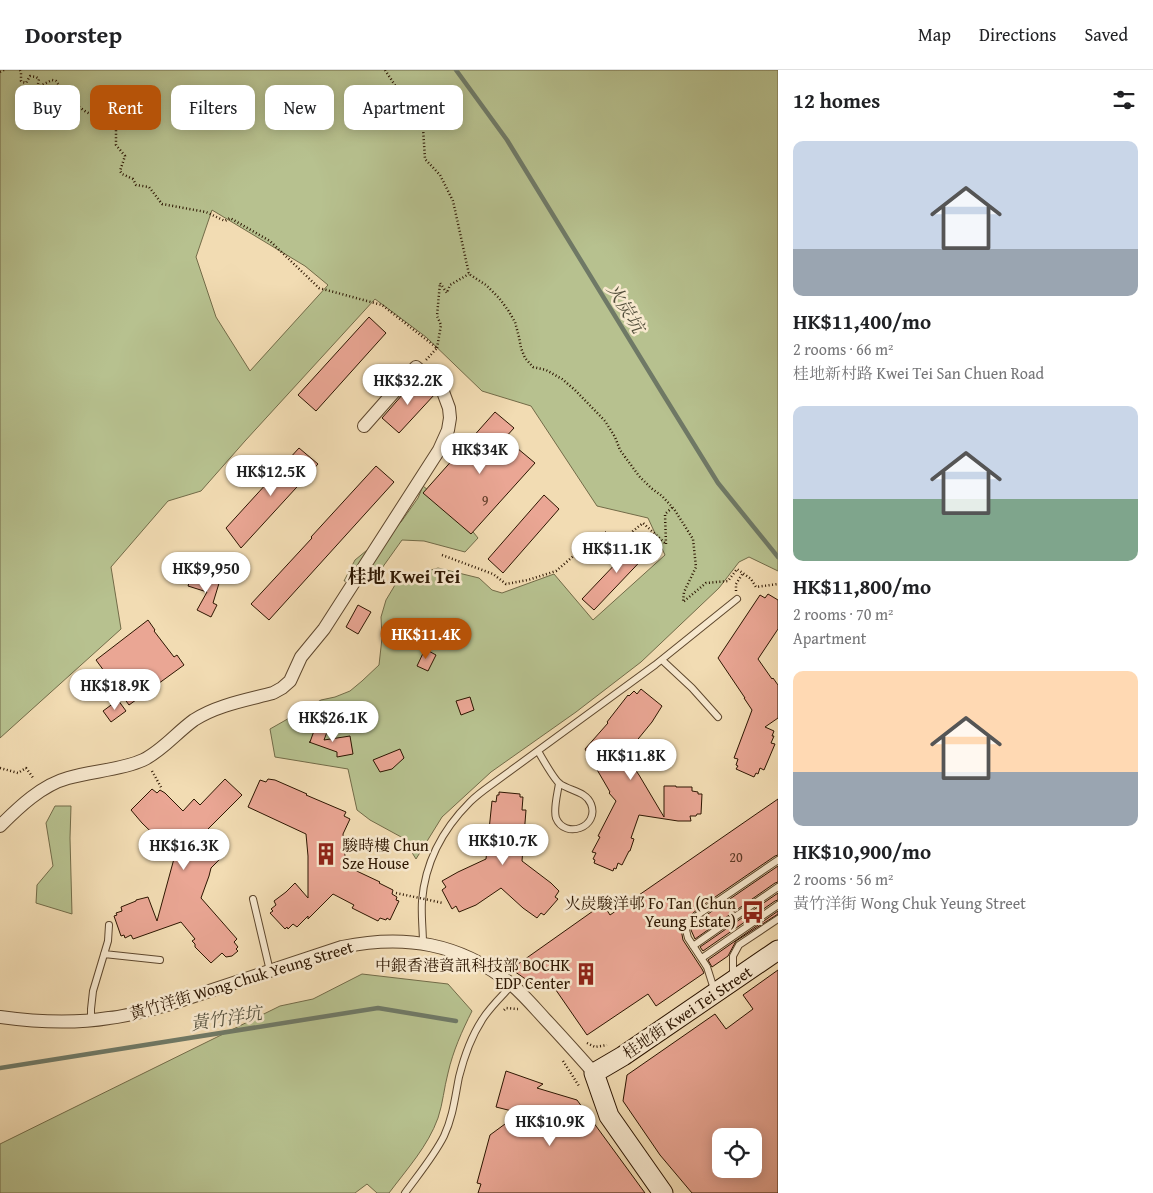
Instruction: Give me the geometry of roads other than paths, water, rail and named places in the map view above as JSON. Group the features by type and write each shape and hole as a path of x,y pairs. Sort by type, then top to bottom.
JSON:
{"street":[{"path":"0,826 27,801 56,782 144,760 159,750 194,720 211,711 273,693 290,681 301,658 324,629 439,450 448,430 450,408 442,389 416,367 364,426"},
{"name":"黃竹洋街 Wong Chuk Yeung Street","path":"0,1018 51,1022 91,1020 129,1015 167,1005 342,947 386,941 423,944 474,960 494,971 526,998 594,1073 609,1116 663,1193"},
{"name":"桂地街 Kwei Tei Street","path":"594,1073 623,1056 778,950"}],"lane":[{"path":"423,944 422,901 429,865 453,820 471,801 491,785 662,660 737,600"},
{"path":"662,660 692,688 718,717"},
{"path":"538,751 559,783 582,794 591,803 591,818 582,828 576,830 566,828 559,823 555,811 559,783"},
{"path":"716,993 702,958 688,938 686,930 688,923 778,860"},
{"path":"693,946 778,887"},
{"path":"253,899 270,971"},
{"path":"702,958 778,906"},
{"path":"733,981 733,956 739,946 778,919"},
{"path":"91,1020 93,991 108,941 109,925"},
{"path":"104,954 160,960"},
{"path":"405,1193 432,1156 444,1135 453,1109 465,1057 473,1037 483,1018 512,985"}],"waterway":[{"name":"火炭坑","path":"456,70 507,140 718,483 778,557"},
{"name":"黃竹洋坑","path":"0,1068 378,1008 456,1021"}],"place":[{"name":"駿時樓 Chun Sze House","path":"326,854"},
{"name":"火炭駿洋邨 Fo Tan (Chun Yeung Estate)","path":"753,912"},
{"name":"中銀香港資訊科技部 BOCHK EDP Center","path":"586,974"}],"district":[{"name":"桂地 Kwei Tei","path":"404,576"}]}
